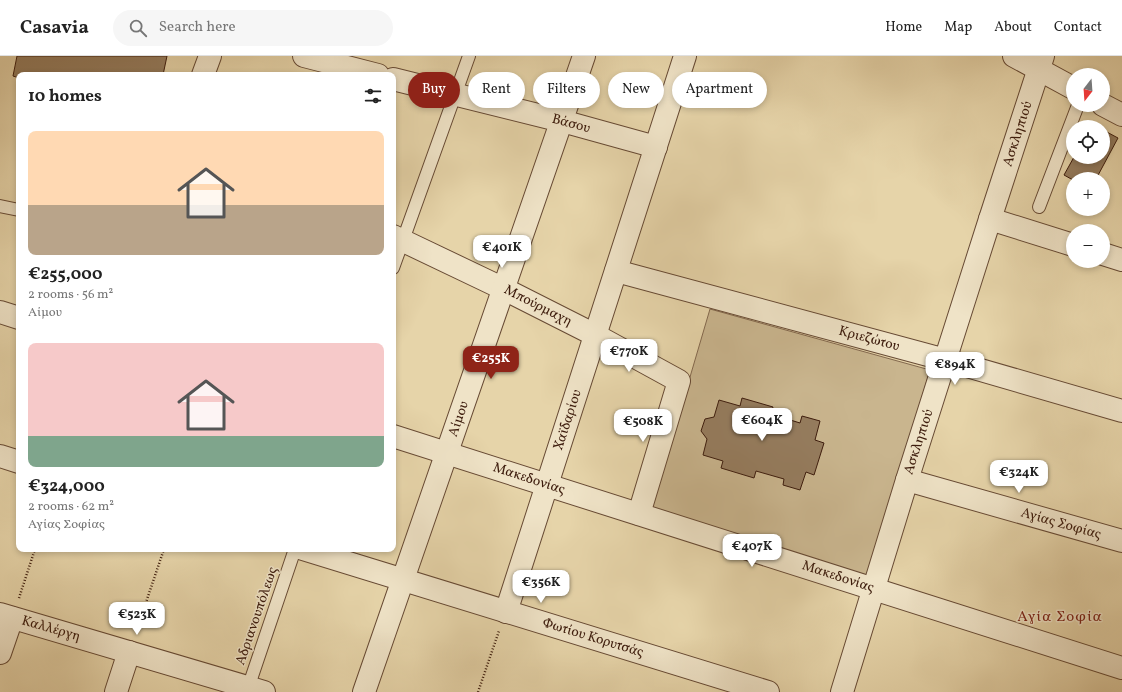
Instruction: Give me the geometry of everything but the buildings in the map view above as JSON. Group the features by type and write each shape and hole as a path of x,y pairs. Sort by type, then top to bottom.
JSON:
{"street":[{"path":"204,72 210,56"},
{"path":"304,56 365,72"},
{"name":"Αίμου","path":"364,692 584,56"},
{"name":"Χαϊδαρίου","path":"506,612 685,56"},
{"path":"1014,56 1041,63 1066,83"},
{"name":"Ασκληπιού","path":"842,692 907,480 1041,63"},
{"name":"Βάσου","path":"396,80 408,83"},
{"name":"Βάσου","path":"460,96 562,121 656,147"},
{"path":"1110,109 1122,115"},
{"path":"990,219 1066,243"},
{"name":"Μπούρμαχη","path":"398,238 504,289 595,336 679,382 639,514"},
{"path":"1110,256 1122,260"},
{"name":"Κριεζώτου","path":"616,271 946,360 1122,411"},
{"path":"0,312 16,317"},
{"name":"Μακεδονίας","path":"396,437 1122,668"},
{"path":"0,456 16,461"},
{"name":"Αγίας Σοφίας","path":"907,480 1122,541"},
{"name":"Φωτίου Κορυτσάς","path":"313,552 768,692"},
{"path":"0,653 6,616"},
{"name":"Καλλέργη","path":"6,616 253,690"},
{"path":"116,692 129,652"}],"lane":[{"path":"460,79 469,56"},
{"path":"396,250 398,238 449,108"},
{"path":"1039,207 1075,112"},
{"path":"0,206 16,209"},
{"name":"Αδριανουπόλεως","path":"253,690 295,552"}],"path":[{"path":"6,616 34,552"},
{"path":"129,652 163,552"},
{"path":"478,692 506,612"}],"shaded area":[{"path":"710,309 930,370 865,580 650,513"}],"district":[{"name":"Αγία Σοφία","path":"1060,617"}]}
